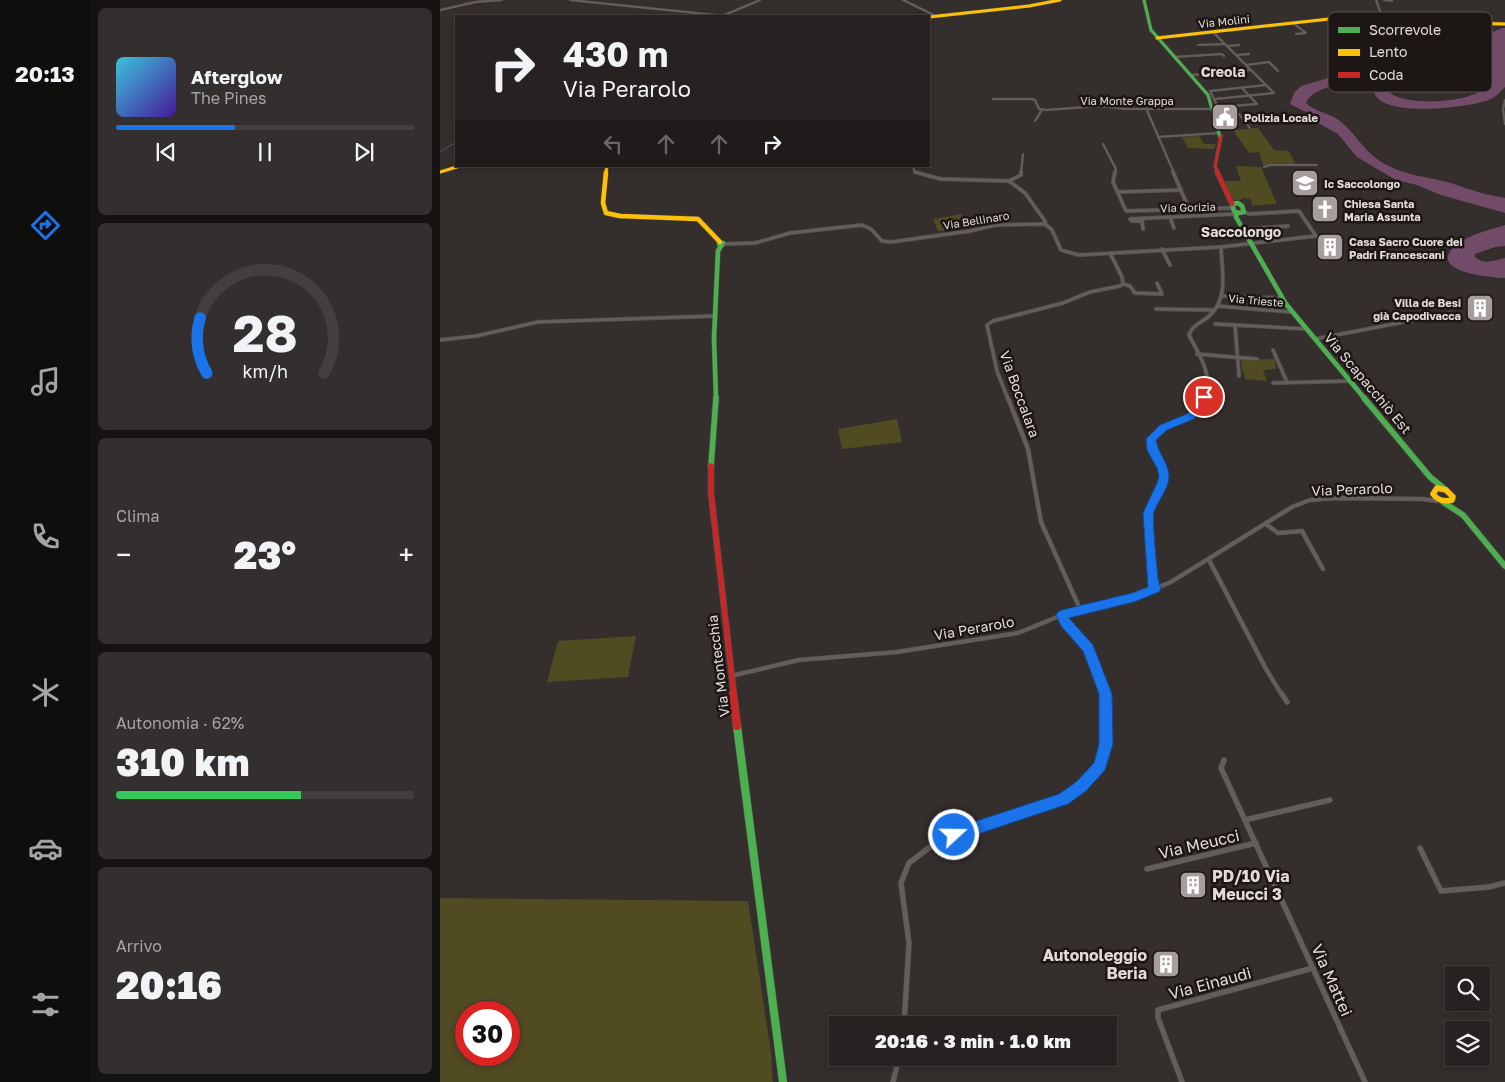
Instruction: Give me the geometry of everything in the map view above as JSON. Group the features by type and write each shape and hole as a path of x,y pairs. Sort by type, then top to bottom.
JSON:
{"street":[{"path":"440,10 476,2 502,0"},
{"path":"570,0 613,3 711,15"},
{"path":"725,15 760,0"},
{"path":"903,0 936,16"},
{"path":"930,17 1030,6 1060,0"},
{"path":"1144,0 1149,27 1157,38 1210,93 1221,126 1220,135 1158,137"},
{"path":"1384,0 1392,1"},
{"name":"Via Molini","path":"1157,38 1328,19"},
{"path":"1293,23 1306,32 1296,34"},
{"name":"Via Molini","path":"1492,24 1505,24"},
{"path":"1213,32 1274,93 1250,96 1214,108"},
{"path":"1198,45 1224,44"},
{"path":"1227,46 1239,45"},
{"path":"1175,57 1222,54 1224,56"},
{"path":"1236,55 1250,54"},
{"path":"1200,55 1203,59"},
{"path":"1245,65 1269,62 1278,70"},
{"path":"1218,66 1229,78"},
{"path":"1192,75 1250,70"},
{"path":"1210,93 1266,85"},
{"path":"1214,108 1257,104 1242,88"},
{"path":"992,99 1035,100 1039,109 1042,110 1035,121"},
{"path":"1505,100 1503,109 1505,124"},
{"name":"Via Monte Grappa","path":"1042,110 1100,106 1214,108"},
{"path":"1146,108 1188,208"},
{"path":"1214,108 1238,113 1250,128"},
{"path":"1245,120 1259,119"},
{"name":"Via Scapacchiò Est","path":"1220,135 1215,166 1229,202 1282,298 1430,477 1453,497 1462,515"},
{"path":"1009,181 1018,187 1033,203 1045,220 1045,224 1052,230 1060,248 1064,252 1079,255 1221,247 1316,236 1299,211 1244,212 1233,209 1196,208 1130,212 1124,210 1113,182 1116,169 1103,144"},
{"path":"913,167 916,173 934,178 1009,181 1021,175 1023,154"},
{"path":"1264,167 1270,164 1317,165"},
{"path":"440,172 457,167"},
{"path":"607,167 603,203 606,213 620,216 698,219 721,244"},
{"path":"1118,192 1181,190"},
{"path":"1233,209 1241,204 1244,212"},
{"path":"1280,207 1283,212"},
{"name":"Via Gorizia","path":"1130,212 1131,218 1142,219 1233,209"},
{"path":"1170,217 1174,228"},
{"name":"Via Gorizia","path":"1142,219 1143,229"},
{"name":"Via Bellinaro","path":"721,244 750,243 790,233 858,226 866,226 882,240 891,242 970,231 996,225 1045,224"},
{"path":"1244,229 1288,226"},
{"name":"Via Montecchia","path":"721,244 714,316 716,413 711,456 711,493 731,676 783,1082"},
{"path":"1155,589 1152,579 1148,513 1163,483 1164,476 1162,468 1152,450 1151,439 1164,427 1191,416 1208,390 1208,375 1189,333 1218,306 1223,296 1221,247"},
{"path":"1162,249 1170,265"},
{"path":"1110,253 1122,277 1123,284 1130,286 1135,293 1162,294 1157,283"},
{"name":"Via Boccalara","path":"1080,609 1041,522 1031,458 997,371 987,325 993,321 1063,304 1083,294 1115,288 1123,284"},
{"path":"1223,296 1282,298"},
{"name":"Via Trieste","path":"1218,306 1292,312"},
{"path":"1156,309 1214,310"},
{"path":"1315,339 1451,312"},
{"path":"440,340 476,336 538,322 714,316"},
{"path":"1215,324 1307,329"},
{"path":"1235,326 1239,376"},
{"path":"1273,350 1287,382"},
{"path":"1197,354 1257,359"},
{"path":"1273,383 1350,381"},
{"name":"Via Scapacchiò Est","path":"1430,477 1434,496 1441,502 1449,504 1462,515 1505,566"},
{"path":"1422,499 1437,488 1446,490"},
{"path":"1441,502 1451,502 1453,497"},
{"name":"Via Perarolo","path":"731,676 799,660 897,652 1009,635 1080,609 1134,597 1155,589 1186,574 1292,507 1310,500 1346,498 1422,499 1441,502"},
{"path":"1266,524 1278,533 1302,531 1324,569"},
{"path":"1209,560 1266,669 1287,702"},
{"path":"905,1016 909,943 901,883 909,863 930,847 963,831 1063,799 1081,787 1100,766 1106,744 1105,694 1088,648 1065,623 1062,615"},
{"path":"1224,760 1221,768 1276,888"},
{"path":"1245,820 1330,800"},
{"name":"Via Meucci","path":"1147,869 1256,843"},
{"path":"1420,848 1441,891 1489,888 1505,884"},
{"name":"Via Mattei","path":"1276,888 1365,1082"},
{"name":"Via Einaudi","path":"1182,1082 1158,1018 1158,1010 1313,968"},
{"path":"893,1082 897,1066"}],"shaded area":[{"path":"1505,28 1505,87 1491,99 1464,106 1424,109 1404,108 1388,104 1377,97 1376,92 1391,92 1398,97 1409,100 1436,101 1463,98 1478,92 1492,92 1493,32"},
{"path":"1328,78 1328,88 1316,92 1306,103 1340,121 1377,159 1406,173 1505,198 1505,213 1396,180 1357,157 1338,134 1311,119 1310,114 1290,104 1294,93 1301,86"},
{"path":"1258,128 1274,150 1289,151 1296,165 1263,165 1259,152 1249,153 1233,130"},
{"path":"1199,136 1204,144 1216,144 1214,149 1188,148 1182,137"},
{"path":"1236,166 1261,167 1277,204 1248,206 1253,205 1250,199 1231,200 1223,181 1241,181"},
{"path":"962,214 969,226 967,229 938,231 933,219"},
{"path":"1505,225 1505,246 1495,247 1475,254 1475,257 1486,262 1505,258 1505,278 1464,272 1455,268 1449,262 1448,255 1460,242 1478,233"},
{"path":"1275,359 1276,369 1263,370 1267,381 1245,379 1241,360"},
{"path":"897,419 902,442 842,449 838,429"},
{"path":"636,636 628,677 547,682 558,641"},
{"path":"440,898 748,901 771,1052 773,1082 440,1082"}],"waterway":[{"path":"477,1 488,0"},
{"path":"465,3 473,2"},
{"path":"454,6 463,4"},
{"path":"440,152 455,143"}],"traffic: fast":[{"path":"1144,0 1151,30 1208,95 1220,137"},
{"path":"1238,203 1242,206 1244,212 1238,213 1234,211 1232,204 1238,203"},
{"path":"1236,213 1236,217 1286,304 1430,477 1446,490"},
{"path":"711,466 716,413 714,338 718,251 723,243 719,243 720,246"},
{"path":"1443,502 1463,515 1505,566"},
{"path":"737,726 783,1082"}],"traffic: slow":[{"path":"930,17 1029,6 1060,0"},
{"path":"1157,38 1328,19"},
{"path":"1492,24 1505,24"},
{"path":"440,172 457,167"},
{"path":"607,167 603,203 606,213 620,216 698,219 720,242"},
{"path":"1437,488 1446,490 1453,497 1452,500 1441,501 1437,498 1433,494 1437,488"}],"traffic: jam":[{"path":"1221,136 1215,166 1229,201 1232,204"},
{"path":"711,466 711,493 737,726"}],"place":[{"name":"Polizia Locale","path":"1225,117"},
{"name":"Ic Saccolongo","path":"1305,183"},
{"name":"Chiesa Santa Maria Assunta","path":"1325,209"},
{"name":"Casa Sacro Cuore dei Padri Francescani","path":"1330,247"},
{"name":"Villa de Besi già Capodivacca","path":"1480,308"},
{"name":"PD/10 Via Meucci 3","path":"1193,885"},
{"name":"Autonoleggio Beria","path":"1166,964"}],"district":[{"name":"Creola","path":"1223,71"},
{"name":"Saccolongo","path":"1241,231"}],"route":[{"path":"954,835 1063,799 1081,787 1100,766 1106,744 1107,730 1107,704 1102,681 1085,643 1065,623 1062,615 1134,597 1155,589 1152,579 1148,513 1163,483 1164,476 1162,468 1152,450 1151,439 1154,434 1164,427 1191,416 1204,397"}]}
